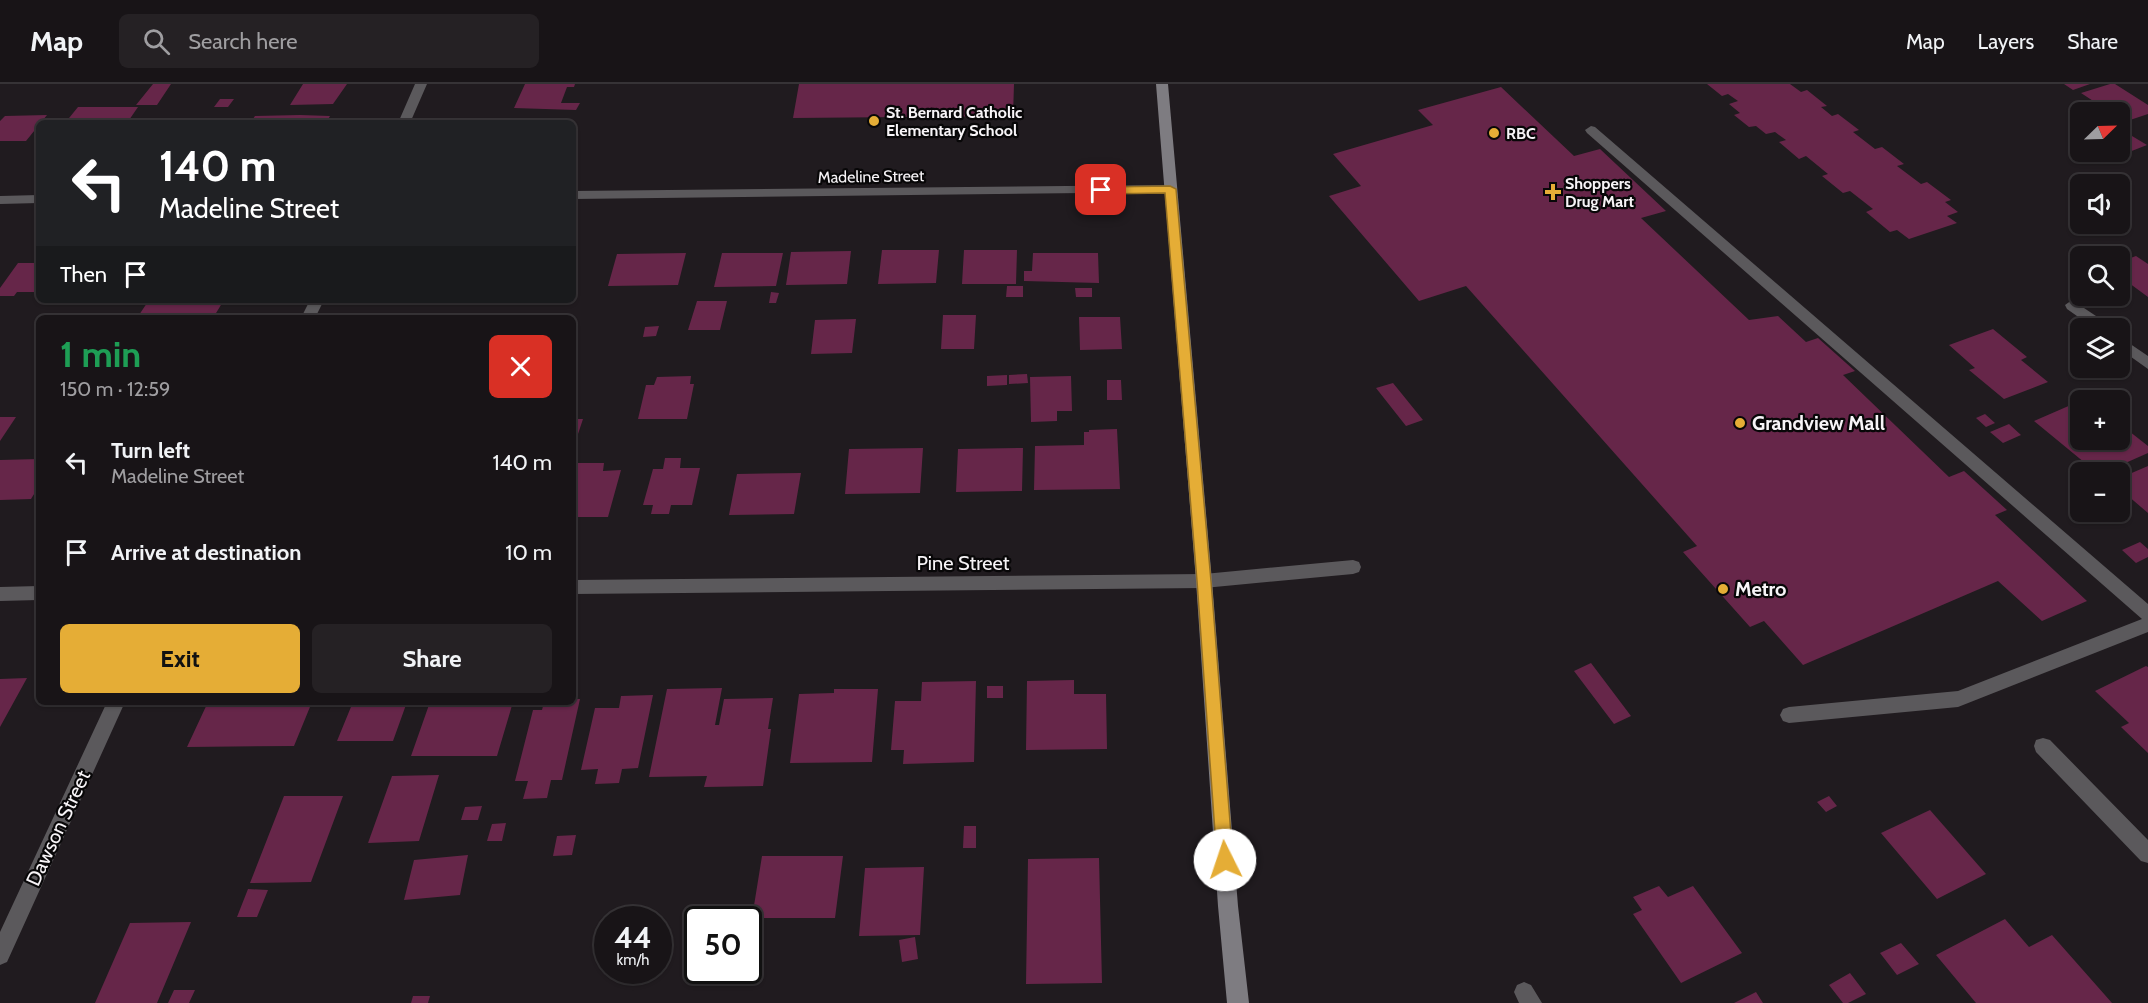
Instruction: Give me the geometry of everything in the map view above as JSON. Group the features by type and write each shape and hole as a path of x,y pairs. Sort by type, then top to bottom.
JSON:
{"main road":[{"path":"1162,84 1204,581 1228,906 1238,1003"}],"street":[{"path":"405,120 421,84"},
{"path":"1591,130 2148,614"},
{"name":"Madeline Street","path":"576,195 1170,189"},
{"path":"0,200 36,199"},
{"path":"2073,306 2090,318"},
{"path":"2130,350 2148,364"},
{"name":"Pine Street","path":"576,587 1204,581 1353,567"},
{"path":"0,594 36,593"},
{"path":"1789,715 1958,699 2148,624"},
{"name":"Dawson Street","path":"0,955 115,705"},
{"path":"2043,746 2148,854"}],"building":[{"path":"153,84 171,84 157,105 136,105"},
{"path":"303,84 347,84 333,104 290,105"},
{"path":"525,84 575,84 574,87 567,87 561,103 580,103 576,110 514,108"},
{"path":"799,84 1014,84 1013,116 793,118"},
{"path":"1707,84 1790,84 1801,92 1807,90 1827,106 1821,107 1832,116 1838,114 1859,130 1853,132 1875,149 1882,147 1904,164 1897,166 1921,184 1927,182 1951,200 1945,202 1958,212 1947,216 1957,223 1909,239 1897,230 1890,232 1866,212 1873,209 1850,191 1843,193 1822,176 1828,174 1806,156 1799,159 1779,142 1786,140 1775,132 1766,134 1756,126 1749,127 1734,115 1740,113 1729,104 1738,101 1728,94 1722,96"},
{"path":"2064,84 2090,84 2073,90"},
{"path":"2115,84 2148,105 2148,114 2130,120 2130,102 2095,102 2081,93"},
{"name":"Grandview Mall","path":"1501,87 1574,156 1600,149 1666,211 1641,218 1749,320 1778,316 1806,342 1818,338 1855,371 1843,375 1949,477 1964,471 2007,510 1995,515 2087,601 2042,621 1998,581 1803,665 1764,621 1750,627 1683,552 1697,546 1466,286 1419,301 1329,196 1361,186 1333,154 1433,125 1418,110"},
{"path":"220,99 234,99 228,107 214,107"},
{"path":"78,107 138,107 129,120 67,120"},
{"path":"47,115 43,120 36,120 36,129 26,141 0,141 0,121 5,116"},
{"path":"255,116 330,116 328,120 252,120"},
{"path":"569,119 568,120 503,120"},
{"path":"2130,135 2147,145 2130,152"},
{"path":"882,250 939,250 936,283 878,284"},
{"path":"964,250 1017,250 1016,284 962,284"},
{"path":"851,251 847,284 786,285 791,252"},
{"path":"686,253 678,285 608,286 617,254"},
{"path":"722,253 783,253 776,286 714,287"},
{"path":"1033,253 1098,253 1099,283 1024,281 1024,271 1032,271"},
{"path":"2136,256 2148,264 2148,297 2130,284 2130,258"},
{"path":"18,263 36,263 36,292 17,292 14,296 0,296 0,288"},
{"path":"1007,286 1023,286 1023,297 1006,297"},
{"path":"1075,288 1092,288 1092,297 1076,297"},
{"path":"771,292 779,293 776,303 769,303"},
{"path":"697,301 727,301 720,330 688,330"},
{"path":"147,303 222,303 215,315 139,315"},
{"path":"456,313 455,315 410,314"},
{"path":"943,315 976,315 974,349 941,349"},
{"path":"1079,317 1120,317 1122,349 1080,350"},
{"path":"856,319 852,353 811,354 815,320"},
{"path":"659,326 656,336 643,337 645,327"},
{"path":"1993,329 2027,357 2021,360 2048,382 2004,399 1969,370 1975,368 1949,345"},
{"path":"1027,374 1028,383 1009,384 1009,375"},
{"path":"1007,375 1007,385 987,386 987,376"},
{"path":"691,376 690,384 694,384 687,419 638,419 646,385 654,385 657,377"},
{"path":"1071,376 1072,411 1057,411 1057,421 1031,422 1030,377"},
{"path":"1107,380 1121,380 1122,400 1107,400"},
{"path":"1393,383 1423,420 1406,426 1376,388"},
{"path":"2070,405 2070,450 2130,450 2130,432 2148,446 2148,453 2128,462 2084,462 2034,421"},
{"path":"1985,414 1995,423 1986,427 1976,418"},
{"path":"0,417 16,417 0,441"},
{"path":"576,419 583,419 576,440"},
{"path":"2009,424 2021,435 2003,443 1990,432"},
{"path":"1117,429 1120,489 1034,490 1035,446 1084,445 1084,432"},
{"path":"923,448 920,493 845,494 849,449"},
{"path":"1023,448 1022,491 956,492 958,449"},
{"path":"665,458 681,458 680,468 700,468 692,505 671,505 669,514 651,514 653,505 643,505 653,469 663,469"},
{"path":"36,459 36,491 31,499 0,500 0,460"},
{"path":"577,463 604,463 603,471 621,470 608,517 576,517"},
{"path":"2148,466 2148,513 2130,498 2130,474"},
{"path":"801,473 794,514 729,515 737,474"},
{"path":"2140,542 2148,549 2148,557 2136,563 2122,550"},
{"path":"1591,663 1631,716 1614,724 1574,671"},
{"path":"2148,667 2148,753 2121,727 2129,723 2095,691"},
{"path":"27,678 0,727 0,679"},
{"path":"1074,680 1074,694 1106,694 1107,749 1026,750 1027,681"},
{"path":"976,681 974,762 903,764 904,750 891,750 895,701 921,701 922,682"},
{"path":"987,686 1003,686 1003,698 987,698"},
{"path":"722,688 715,725 719,725 724,699 773,698 763,786 704,787 707,776 649,777 667,689"},
{"path":"834,689 878,689 872,762 790,763 799,694 834,693"},
{"path":"653,695 638,768 622,769 619,783 595,784 598,769 581,770 595,708 619,708 621,696"},
{"path":"576,699 580,699 562,780 551,780 547,798 523,799 528,781 515,781 533,710 542,710 543,705 576,705"},
{"path":"207,705 311,705 294,746 187,747"},
{"path":"352,705 406,705 393,741 337,741"},
{"path":"429,705 512,705 497,756 411,756"},
{"path":"439,775 419,841 368,843 392,776"},
{"path":"284,796 343,796 311,882 250,883"},
{"path":"1829,796 1837,806 1826,812 1817,802"},
{"path":"482,806 478,820 461,820 465,807"},
{"path":"1930,810 1986,874 1937,899 1881,833"},
{"path":"506,823 502,841 487,841 492,824"},
{"path":"964,826 976,826 976,848 963,848"},
{"path":"576,835 572,855 553,856 557,836"},
{"path":"468,855 460,895 404,900 414,860"},
{"path":"762,856 843,856 835,918 762,918 762,906 754,906"},
{"path":"1099,858 1102,983 1026,984 1028,859"},
{"path":"924,867 920,935 859,936 865,868"},
{"path":"1659,886 1668,897 1693,886 1742,953 1681,983 1633,914 1642,910 1633,897"},
{"path":"248,889 268,890 257,917 237,917"},
{"path":"2005,919 2029,947 2052,935 2112,1003 1976,1003 1936,955"},
{"path":"191,922 157,1003 95,1003 130,923"},
{"path":"915,937 918,959 902,962 899,940"},
{"path":"1901,943 1919,964 1897,975 1880,953"},
{"path":"1850,973 1866,994 1848,1003 1843,1003 1829,985"},
{"path":"174,990 195,990 189,1003 168,1003"},
{"path":"1756,992 1763,1003 1734,1003"},
{"path":"413,996 430,996 428,1003 411,1003"}],"place":[{"name":"St. Bernard Catholic Elementary School","path":"874,121"},
{"name":"RBC","path":"1494,133"},
{"name":"Shoppers Drug Mart","path":"1553,192"},
{"name":"Grandview Mall","path":"1740,423"},
{"name":"Metro","path":"1723,589"}],"route":[{"path":"1101,190 1170,189 1204,581 1225,860"}]}
